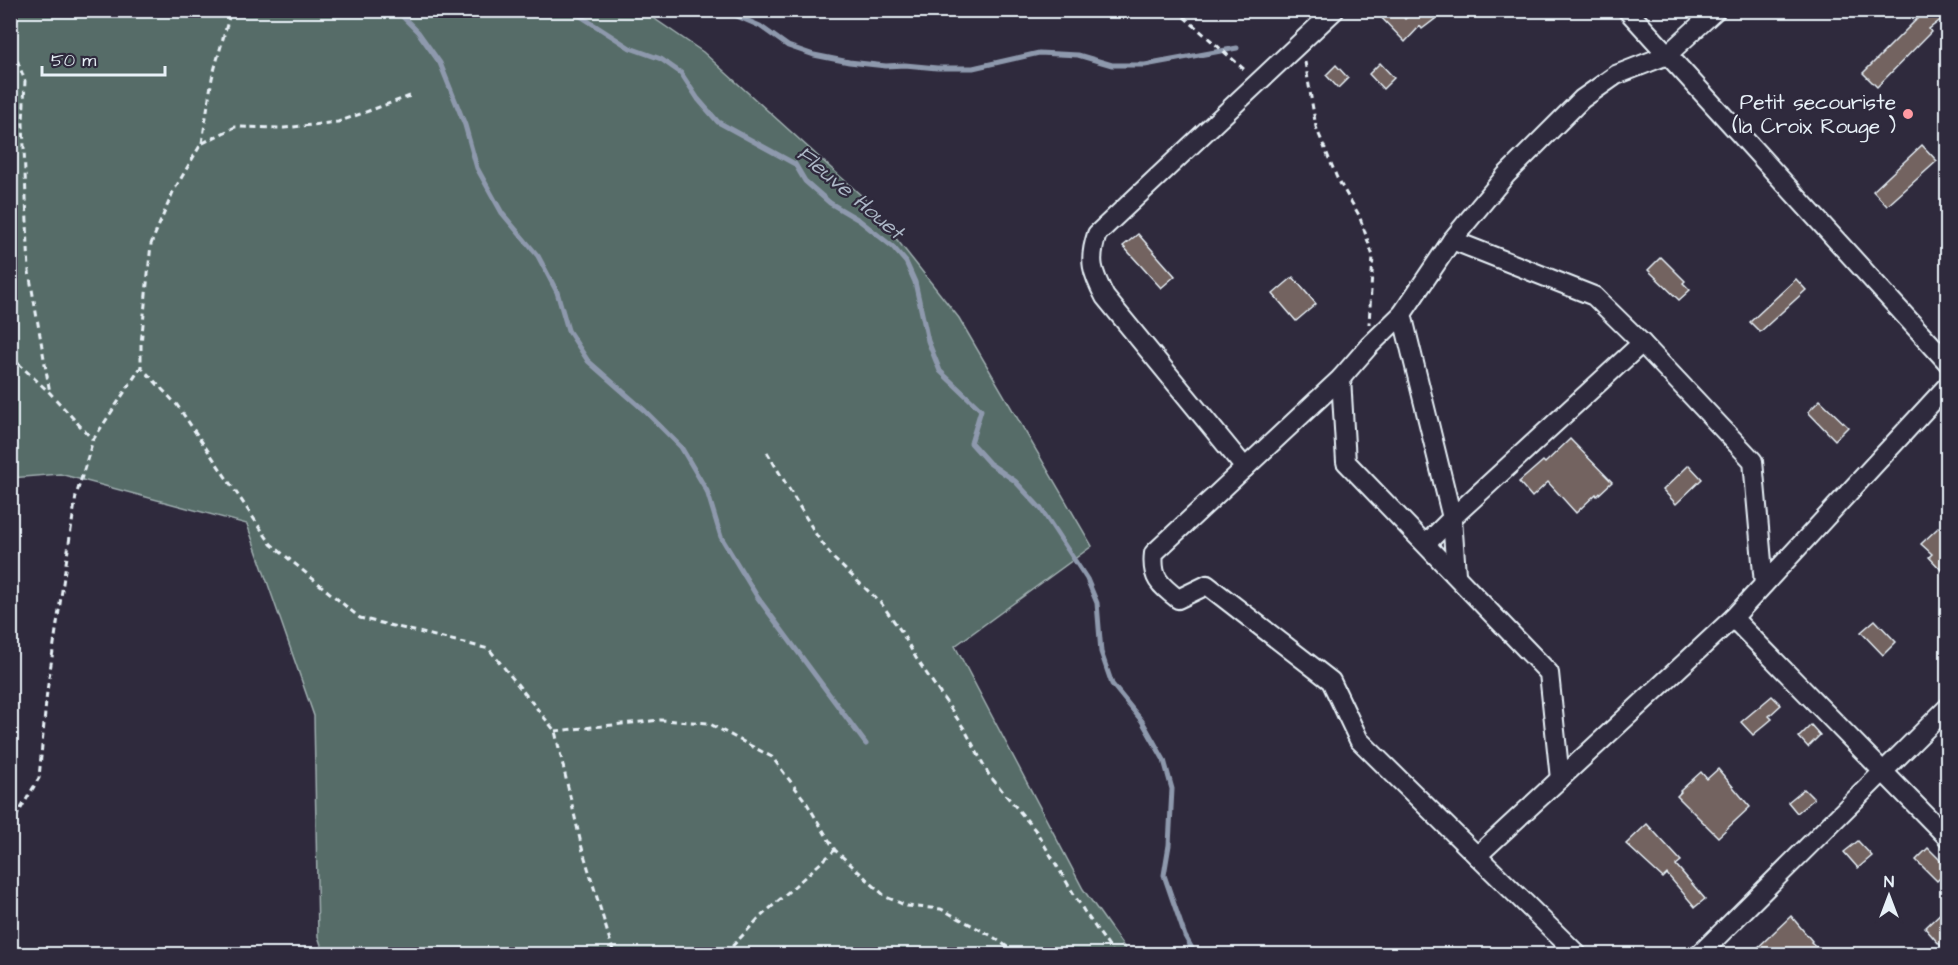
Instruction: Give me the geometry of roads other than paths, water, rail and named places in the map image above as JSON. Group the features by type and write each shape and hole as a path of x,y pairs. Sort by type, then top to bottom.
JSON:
{"street":[{"path":"1245,468 1105,297 1093,273 1092,249 1097,234 1335,10"},
{"path":"1627,10 1666,56 1947,363"},
{"path":"1577,954 1359,740 1331,681 1207,585 1178,599 1159,584 1154,568 1154,553 1341,378 1369,346 1402,314 1452,240 1506,175 1582,99 1616,75 1666,56 1716,10"},
{"path":"1452,240 1594,296 1642,343 1753,461 1764,585"},
{"path":"1402,314 1452,518 1456,574"},
{"path":"1426,544 1642,343"},
{"path":"1341,378 1346,462 1549,673 1560,779"},
{"path":"1477,856 1733,618 1947,385"},
{"path":"1733,618 1947,838"},
{"path":"1700,954 1947,707"}],"waterway":[{"path":"396,10 418,32 440,63 465,125 477,168 502,213 538,256 557,292 568,330 588,361 645,411 681,447 707,491 721,537 758,598 866,744"},
{"name":"Fleuve Houet","path":"571,10 630,48 661,59 681,73 698,99 718,122 795,164 805,181 830,203 859,220 893,247 906,262 915,282 928,341 940,371 981,410 971,443 989,463 1015,481 1041,509 1087,579 1097,603 1101,652 1112,684 1142,721 1164,760 1172,789 1169,845 1164,875 1185,936 1195,954"},
{"path":"723,10 760,26 788,46 814,55 886,66 973,68 1039,53 1078,55 1112,65 1145,65 1237,48"}],"place":[{"name":"Petit secouriste (la Croix Rouge )","path":"1908,114"}]}
